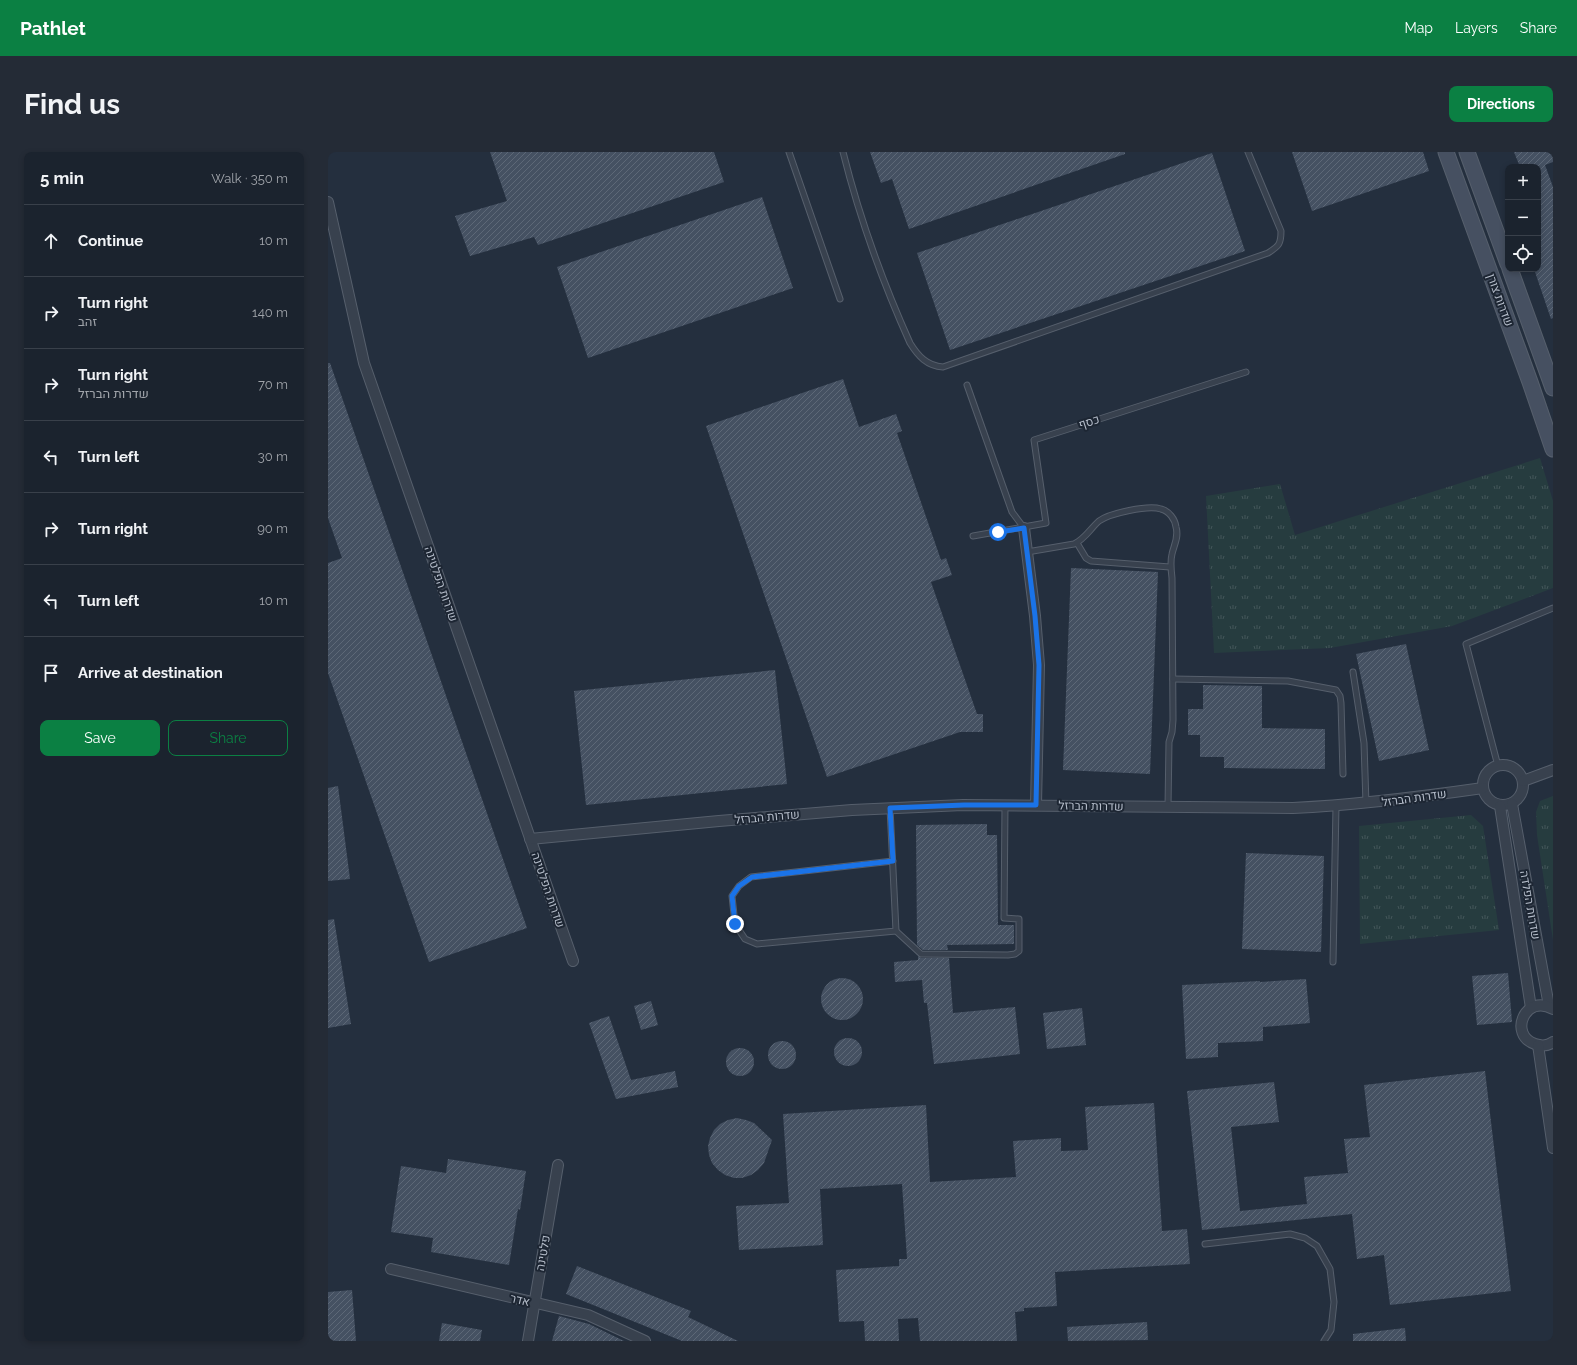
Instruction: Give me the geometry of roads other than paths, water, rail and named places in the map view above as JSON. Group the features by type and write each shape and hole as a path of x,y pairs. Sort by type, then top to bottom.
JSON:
{"street":[{"name":"שדרות צורן","path":"1446,152 1553,448"},
{"name":"שדרות צורן","path":"1467,152 1505,256"},
{"name":"שדרות הפלטינה","path":"328,202 364,363 573,961"},
{"name":"שדרות צורן","path":"1511,272 1552,379"},
{"path":"1530,382 1552,379"},
{"path":"1024,528 1035,616 1039,665 1036,805"},
{"path":"1498,766 1511,766 1520,775 1523,781 1522,794 1512,804 1500,806 1488,800 1483,788 1485,776 1493,768 1498,766"},
{"path":"1523,781 1553,770"},
{"name":"שדרות הברזל","path":"530,839 852,810 964,805 1293,808 1366,804 1483,788"},
{"name":"שדרות הפלדה","path":"1512,804 1551,1008"},
{"name":"שדרות הפלדה","path":"1500,806 1531,1008"},
{"path":"1551,1008 1543,1005 1531,1008 1523,1017 1522,1029 1528,1040 1538,1045 1545,1045 1553,1042"},
{"path":"1538,1045 1553,1148"},
{"name":"פלטינה","path":"528,1341 558,1165"},
{"name":"אדר","path":"391,1270 588,1315 646,1341"}],"lane":[{"path":"789,152 840,299"},
{"path":"843,152 855,199 910,343 922,359 930,364 943,367 1261,255 1276,248 1281,241 1281,231 1248,152"},
{"name":"כסף","path":"1024,528 1046,524 1034,440 1246,372"},
{"path":"967,385 1012,512 1024,528 973,536"},
{"path":"1027,552 1077,543 1089,534 1099,521 1126,511 1160,508 1172,517 1177,534 1172,551 1170,567 1173,720 1169,742 1168,807"},
{"path":"1077,543 1086,558 1091,561 1170,567"},
{"path":"1498,766 1466,644 1553,608"},
{"path":"1353,672 1364,743 1366,804"},
{"path":"1173,679 1288,681 1336,690 1340,696 1341,703 1343,774"},
{"path":"890,808 896,931 921,954 1008,955 1015,954 1019,950 1019,919 1004,918 1005,805"},
{"path":"1333,962 1336,806"},
{"path":"893,861 752,877 739,886 732,896 735,924 745,939 757,944 896,931"},
{"path":"1205,1244 1290,1234 1305,1238 1317,1246 1330,1269 1334,1302 1331,1330 1324,1341"}]}
